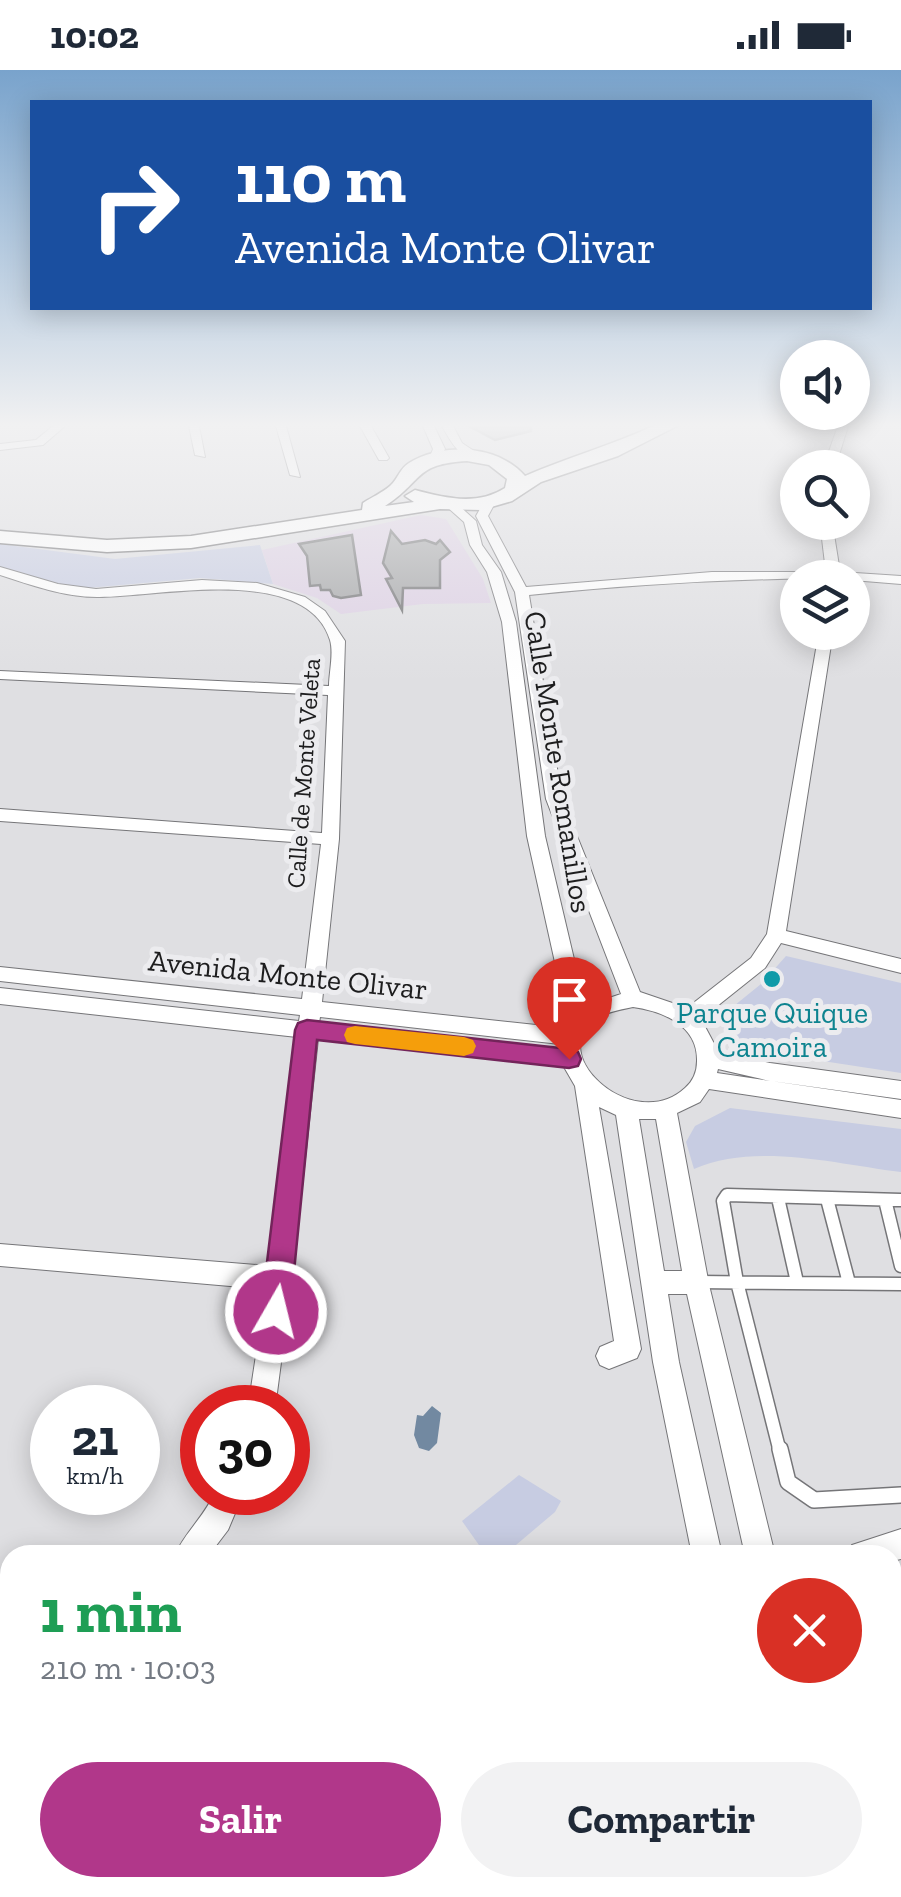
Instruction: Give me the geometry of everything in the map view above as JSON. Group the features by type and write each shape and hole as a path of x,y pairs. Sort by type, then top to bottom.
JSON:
{"main road":[{"path":"342,516 354,511"},
{"path":"0,536 81,545 148,545 220,539 386,511"}],"street":[{"name":"Calle Monte Romanillos","path":"454,511 470,521 476,544 494,572 505,608 536,836 572,1039"},
{"name":"Calle Monte Romanillos","path":"485,511 482,516 512,570 527,610 554,800 632,999"},
{"name":"Calle Monte Romanillos","path":"494,572 512,570"},
{"name":"Calle de Monte Veleta","path":"0,572 57,588 96,593 202,584 278,591 320,614 338,642 330,839 280,1280 264,1385"},
{"path":"522,592 622,579 780,577"},
{"path":"870,578 901,580"},
{"path":"505,608 527,610"},
{"path":"688,1019 758,963 776,935 823,650"},
{"path":"0,674 336,691"},
{"path":"0,815 330,839"},
{"path":"776,935 901,966"},
{"name":"Avenida Monte Olivar","path":"0,974 308,1018"},
{"name":"Avenida Monte Olivar","path":"0,996 572,1039"},
{"path":"585,1086 626,1108 665,1109 696,1092 707,1069 706,1044 688,1019 652,1002 632,999 592,1008 572,1039 585,1086 628,1349 608,1356"},
{"path":"707,1069 770,1072 901,1090"},
{"path":"707,1069 901,1109"},
{"path":"626,1108 666,1362 705,1545"},
{"path":"665,1109 696,1282 758,1545"},
{"path":"0,1255 280,1280"},
{"path":"654,1283 696,1282"},
{"path":"198,1545 220,1515"}],"lane":[{"path":"901,1200 727,1195 723,1201 737,1282 788,1482 814,1500 901,1494"},
{"path":"778,1198 797,1282"},
{"path":"827,1199 849,1283"},
{"path":"885,1200 901,1266"},
{"path":"696,1282 901,1284"}],"shaded area":[{"path":"421,515 446,519 483,579 491,603 423,604 341,614 317,598 273,584 262,550"},
{"path":"0,544 115,559 260,545 273,584 200,578 88,588 61,585 0,568"},
{"path":"786,956 901,983 901,1073 731,1047 719,1018 761,984"},
{"path":"730,1108 901,1129 901,1172 769,1156 718,1161 694,1169 686,1142 695,1126"},
{"path":"432,1406 441,1413 437,1443 429,1451 419,1448 414,1435 417,1415 423,1416"},
{"path":"519,1475 561,1501 555,1512 516,1545 479,1545 462,1521"}],"building":[{"path":"391,531 402,544 425,540 436,544 440,540 450,552 440,560 440,588 403,588 402,610 386,579 392,578 383,563"},
{"path":"352,535 361,595 341,598 333,596 330,590 321,590 320,585 310,586 307,556 299,544"}],"slow traffic":[{"path":"355,1035 464,1046"}],"place":[{"name":"Parque Quique Camoira","path":"772,979"}],"route":[{"path":"276,1312 307,1030 569,1059"}]}
